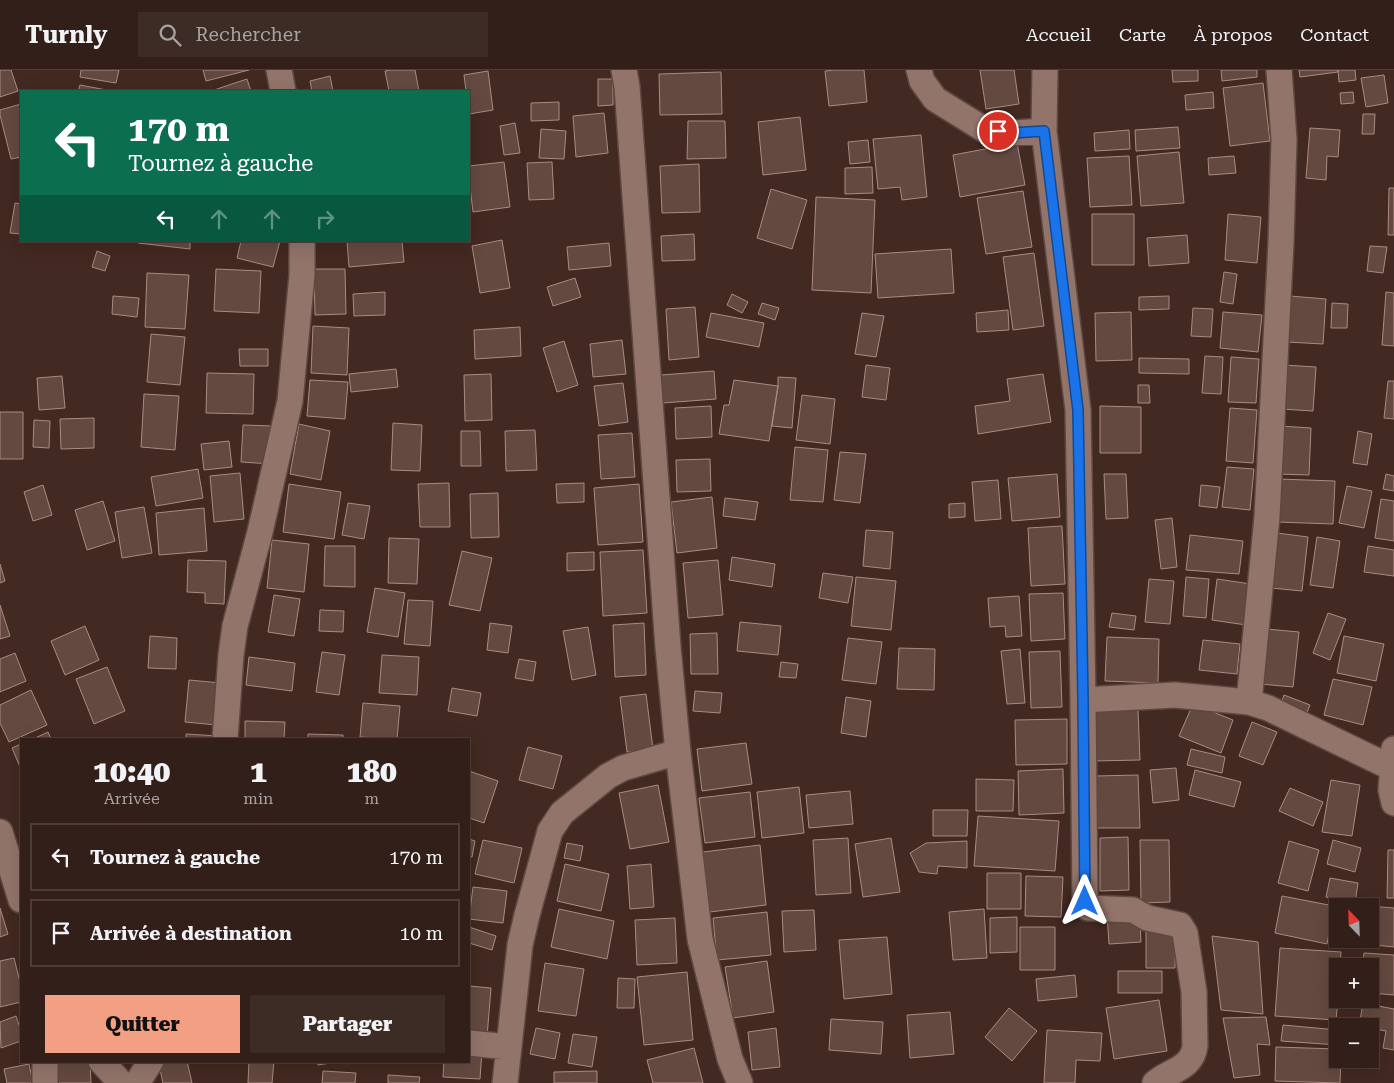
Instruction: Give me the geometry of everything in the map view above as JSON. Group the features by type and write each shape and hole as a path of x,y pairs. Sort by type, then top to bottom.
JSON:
{"street":[{"path":"279,70 284,90"},
{"path":"624,70 627,88 668,647 678,752 700,939 730,1059 740,1083"},
{"path":"918,70 922,81 935,99 984,130 1012,133 1044,131"},
{"path":"1045,70 1044,131 1078,410 1086,906 1092,909 1132,910 1146,918 1180,925 1185,933 1194,992 1194,1054 1189,1062 1154,1083"},
{"path":"1249,702 1267,517 1281,242 1284,139 1278,70"},
{"path":"225,738 235,626 260,532 290,402 302,275 302,242"},
{"path":"1083,700 1175,695 1249,702 1268,708 1393,759 1391,790 1394,803"},
{"path":"504,1083 520,944 526,915 550,831 562,813 608,776 623,768 678,752"},
{"path":"0,832 20,897"},
{"path":"470,1043 509,1046"},
{"path":"45,1063 45,1083"},
{"path":"103,1063 121,1083"},
{"path":"137,1083 150,1063"}],"building":[{"path":"0,70 11,70 18,91 0,97"},
{"path":"81,70 119,70 116,83 80,77"},
{"path":"203,70 249,70 206,81"},
{"path":"415,70 419,90 389,90 385,71"},
{"path":"864,70 867,102 829,106 825,71"},
{"path":"980,70 1014,70 1019,104 986,109"},
{"path":"1172,70 1198,70 1198,81 1173,82"},
{"path":"1221,70 1257,70 1257,77 1222,81"},
{"path":"1299,70 1338,70 1338,72 1300,77"},
{"path":"1338,70 1355,70 1356,80 1339,82"},
{"path":"488,71 493,110 470,114 470,90 466,90 464,75"},
{"path":"721,72 722,114 660,115 659,74"},
{"path":"1384,75 1388,103 1366,107 1361,78"},
{"path":"330,76 333,90 312,90 310,81"},
{"path":"247,79 251,90 214,90"},
{"path":"598,79 613,79 613,105 598,106"},
{"path":"1263,83 1270,141 1230,146 1223,88"},
{"path":"80,85 107,90 78,90"},
{"path":"1213,92 1214,108 1186,110 1185,95"},
{"path":"1353,92 1354,103 1341,104 1340,93"},
{"path":"559,102 559,120 531,121 531,103"},
{"path":"20,104 20,157 11,159 0,110"},
{"path":"604,113 608,153 576,157 573,116"},
{"path":"1363,114 1375,114 1374,134 1362,134"},
{"path":"800,117 806,170 763,175 758,122"},
{"path":"688,121 725,121 726,158 687,159"},
{"path":"515,123 520,153 504,155 500,126"},
{"path":"1178,127 1180,148 1136,151 1135,130"},
{"path":"1310,128 1340,130 1338,157 1327,156 1326,180 1306,178"},
{"path":"541,129 566,131 564,159 539,158"},
{"path":"1129,130 1130,149 1095,151 1094,133"},
{"path":"921,135 927,197 902,200 900,187 878,189 873,139"},
{"path":"868,140 870,162 850,164 848,142"},
{"path":"1017,143 1025,185 960,197 953,155"},
{"path":"1179,152 1184,203 1141,206 1137,156"},
{"path":"1129,156 1132,205 1090,207 1087,158"},
{"path":"1234,156 1236,173 1209,175 1208,158"},
{"path":"504,162 510,207 473,212 470,166"},
{"path":"552,162 554,199 529,200 527,163"},
{"path":"699,164 700,212 662,213 660,166"},
{"path":"872,167 873,193 845,194 845,168"},
{"path":"1389,188 1394,188 1394,235 1388,235"},
{"path":"771,189 807,200 792,249 757,238"},
{"path":"1023,191 1032,247 986,254 977,198"},
{"path":"816,197 875,200 871,293 812,290"},
{"path":"15,203 20,204 20,234 10,233"},
{"path":"1092,214 1134,214 1134,265 1092,265"},
{"path":"1228,214 1261,217 1257,263 1225,260"},
{"path":"694,234 695,260 662,261 661,236"},
{"path":"1187,235 1189,263 1149,266 1147,238"},
{"path":"502,240 510,288 480,293 472,246"},
{"path":"190,242 190,249 138,243"},
{"path":"241,242 280,242 273,267 237,258"},
{"path":"347,242 402,242 404,262 349,267"},
{"path":"609,243 611,266 569,270 567,247"},
{"path":"1370,246 1387,247 1383,273 1367,271"},
{"path":"951,249 954,293 878,298 875,254"},
{"path":"97,251 110,256 105,271 92,267"},
{"path":"1034,253 1044,326 1013,330 1003,257"},
{"path":"216,269 261,271 259,313 214,311"},
{"path":"314,269 345,269 346,314 315,315"},
{"path":"1224,272 1237,274 1233,304 1220,302"},
{"path":"147,273 189,275 185,329 145,327"},
{"path":"575,278 581,297 553,306 547,287"},
{"path":"385,292 385,315 354,316 353,294"},
{"path":"1386,292 1394,293 1394,346 1382,345"},
{"path":"732,294 748,302 742,313 727,305"},
{"path":"113,296 139,298 137,317 112,314"},
{"path":"1169,296 1169,309 1139,310 1139,297"},
{"path":"1290,296 1326,299 1323,344 1287,342"},
{"path":"762,303 779,308 775,320 758,314"},
{"path":"1332,303 1348,304 1347,328 1331,328"},
{"path":"695,307 699,357 669,360 666,309"},
{"path":"1193,308 1213,309 1211,337 1191,336"},
{"path":"1008,310 1009,330 977,332 976,313"},
{"path":"1131,312 1132,360 1096,361 1095,313"},
{"path":"1223,312 1262,315 1258,352 1220,348"},
{"path":"711,313 764,323 759,347 706,337"},
{"path":"862,313 884,316 876,357 855,354"},
{"path":"313,326 349,328 347,375 311,373"},
{"path":"520,327 521,356 475,359 474,330"},
{"path":"151,334 185,337 180,385 147,382"},
{"path":"622,340 626,374 593,377 590,344"},
{"path":"564,341 578,385 557,392 543,348"},
{"path":"239,349 268,349 268,366 240,366"},
{"path":"1205,356 1223,357 1221,394 1202,393"},
{"path":"1231,357 1259,359 1256,403 1228,402"},
{"path":"1139,358 1189,359 1189,374 1139,373"},
{"path":"866,365 890,368 886,400 862,397"},
{"path":"1284,365 1316,367 1313,411 1281,409"},
{"path":"396,369 398,387 351,392 349,374"},
{"path":"714,371 716,399 663,403 661,375"},
{"path":"207,373 254,374 253,414 206,413"},
{"path":"491,374 492,420 465,421 464,375"},
{"path":"1043,374 1051,422 978,434 975,406 1010,401 1007,379"},
{"path":"62,376 65,408 39,410 37,378"},
{"path":"778,377 796,378 792,428 772,426"},
{"path":"310,380 348,382 345,419 307,416"},
{"path":"734,380 778,386 769,441 719,434 724,405 729,405"},
{"path":"1388,381 1394,381 1394,419 1384,418"},
{"path":"623,383 628,422 599,426 594,386"},
{"path":"1138,385 1149,385 1150,403 1138,403"},
{"path":"144,394 179,396 175,450 141,447"},
{"path":"802,395 835,399 830,444 796,440"},
{"path":"711,406 712,437 676,439 675,408"},
{"path":"1100,406 1141,407 1141,453 1100,453"},
{"path":"1230,408 1257,410 1253,463 1226,461"},
{"path":"0,412 23,412 23,459 0,459"},
{"path":"94,418 94,448 61,449 60,419"},
{"path":"34,420 50,421 49,448 33,447"},
{"path":"393,423 422,425 420,471 391,470"},
{"path":"299,424 330,431 321,480 290,474"},
{"path":"243,425 274,426 271,464 241,462"},
{"path":"1280,426 1311,428 1309,475 1277,474"},
{"path":"535,430 537,470 506,471 505,431"},
{"path":"461,431 480,431 481,466 461,466"},
{"path":"1358,431 1372,434 1367,465 1353,463"},
{"path":"632,433 635,477 601,479 598,435"},
{"path":"229,441 232,467 204,470 201,444"},
{"path":"795,447 828,450 823,502 790,500"},
{"path":"840,452 866,454 860,503 834,500"},
{"path":"710,459 711,491 677,492 676,460"},
{"path":"1227,467 1254,469 1250,510 1222,507"},
{"path":"198,469 203,498 156,506 151,477"},
{"path":"240,473 244,519 214,522 210,476"},
{"path":"1057,474 1060,517 1012,521 1008,478"},
{"path":"1104,474 1126,474 1128,518 1106,519"},
{"path":"1386,474 1394,476 1394,491 1383,489"},
{"path":"1278,479 1335,481 1333,524 1277,522"},
{"path":"998,480 1001,519 975,521 972,482"},
{"path":"449,483 450,527 420,527 418,484"},
{"path":"584,483 584,502 557,503 556,484"},
{"path":"289,484 341,492 334,539 283,532"},
{"path":"639,484 643,542 598,545 594,488"},
{"path":"43,485 52,515 33,521 24,492"},
{"path":"1201,485 1220,487 1217,508 1199,506"},
{"path":"1347,486 1372,491 1364,528 1339,523"},
{"path":"498,493 499,537 471,538 470,494"},
{"path":"712,497 717,548 677,553 671,502"},
{"path":"725,498 758,502 755,520 723,516"},
{"path":"1381,499 1394,501 1394,541 1375,538"},
{"path":"103,501 115,541 87,550 75,510"},
{"path":"348,503 370,506 364,539 342,535"},
{"path":"965,503 965,517 949,518 949,504"},
{"path":"144,507 152,553 122,558 115,512"},
{"path":"204,508 207,551 159,555 156,513"},
{"path":"1172,518 1177,567 1161,569 1155,520"},
{"path":"1062,526 1065,584 1031,586 1028,528"},
{"path":"866,530 893,532 890,569 863,566"},
{"path":"1277,533 1308,537 1302,591 1271,588"},
{"path":"1190,535 1243,541 1239,574 1186,570"},
{"path":"1317,537 1340,541 1333,588 1310,585"},
{"path":"389,538 419,539 417,584 388,583"},
{"path":"272,540 309,544 304,592 267,588"},
{"path":"325,546 355,546 355,587 324,586"},
{"path":"1368,546 1394,550 1394,576 1364,572"},
{"path":"643,550 647,613 603,616 600,552"},
{"path":"462,551 492,558 480,611 449,605"},
{"path":"594,552 594,570 567,571 567,553"},
{"path":"732,557 775,564 772,587 729,580"},
{"path":"188,560 226,561 224,604 205,603 205,593 187,592"},
{"path":"718,560 723,615 688,618 683,563"},
{"path":"0,564 5,581 0,583"},
{"path":"823,573 853,577 848,603 819,598"},
{"path":"856,577 896,581 891,630 851,626"},
{"path":"1186,577 1209,579 1206,618 1183,616"},
{"path":"1149,579 1174,581 1170,624 1145,622"},
{"path":"1217,579 1251,584 1246,625 1212,620"},
{"path":"375,588 405,593 398,637 367,632"},
{"path":"1063,593 1065,639 1031,641 1029,594"},
{"path":"274,595 300,599 294,636 268,632"},
{"path":"1019,596 1022,636 1006,637 1005,626 990,627 988,598"},
{"path":"408,600 433,601 430,646 404,644"},
{"path":"0,605 10,636 0,639"},
{"path":"320,610 344,611 343,632 319,631"},
{"path":"1112,613 1136,616 1134,630 1109,627"},
{"path":"1328,613 1346,619 1330,660 1313,653"},
{"path":"740,622 781,626 778,655 737,651"},
{"path":"490,623 512,626 508,653 487,650"},
{"path":"644,623 646,675 615,677 613,625"},
{"path":"85,626 99,660 65,675 51,641"},
{"path":"588,627 596,675 572,680 563,631"},
{"path":"1266,629 1299,632 1293,687 1260,684"},
{"path":"717,633 718,674 691,674 690,634"},
{"path":"150,636 177,638 176,669 148,668"},
{"path":"1344,636 1384,644 1376,681 1337,673"},
{"path":"1107,637 1159,639 1158,683 1105,681"},
{"path":"848,638 882,642 876,684 842,680"},
{"path":"1203,640 1240,644 1237,674 1199,670"},
{"path":"899,648 935,649 934,690 897,689"},
{"path":"1020,649 1025,703 1007,704 1001,651"},
{"path":"1060,651 1062,707 1031,708 1029,652"},
{"path":"322,652 345,655 339,695 316,692"},
{"path":"15,653 26,681 0,692 0,659"},
{"path":"382,655 419,657 417,695 379,693"},
{"path":"249,657 295,663 292,691 246,685"},
{"path":"519,659 536,662 533,681 515,678"},
{"path":"781,662 798,664 796,678 779,677"},
{"path":"107,667 125,711 94,724 76,679"},
{"path":"1333,679 1372,687 1363,725 1324,715"},
{"path":"189,680 221,683 217,725 185,722"},
{"path":"452,688 481,693 477,716 448,711"},
{"path":"31,690 47,725 9,742 0,723 0,705"},
{"path":"695,691 722,693 720,713 693,711"},
{"path":"646,694 653,749 627,752 620,697"},
{"path":"1284,695 1310,705 1306,715 1280,706"},
{"path":"846,697 871,701 866,737 841,733"},
{"path":"363,703 400,706 397,738 360,737"},
{"path":"1193,704 1233,720 1221,753 1179,736"},
{"path":"1138,710 1140,760 1094,761 1093,711"},
{"path":"1067,719 1067,764 1016,765 1015,720"},
{"path":"245,721 285,722 284,738 245,738"},
{"path":"1252,722 1277,732 1263,765 1239,756"},
{"path":"48,732 51,738 35,738"},
{"path":"186,734 218,736 217,738 186,738"},
{"path":"308,734 343,735 343,738 308,738"},
{"path":"746,743 752,784 702,791 697,749"},
{"path":"20,744 20,767 12,748"},
{"path":"528,747 562,756 553,789 519,780"},
{"path":"1191,749 1225,757 1222,773 1187,765"},
{"path":"1176,768 1179,800 1153,803 1150,770"},
{"path":"1063,769 1064,813 1019,815 1018,771"},
{"path":"1195,770 1241,782 1234,807 1189,795"},
{"path":"470,771 498,781 484,823 470,818"},
{"path":"1138,775 1140,828 1097,828 1096,776"},
{"path":"976,779 1014,780 1013,811 976,811"},
{"path":"1331,780 1360,785 1352,836 1322,832"},
{"path":"658,785 669,842 630,849 619,793"},
{"path":"799,787 804,833 762,838 757,792"},
{"path":"1290,788 1323,802 1313,826 1279,811"},
{"path":"850,791 853,824 809,828 806,795"},
{"path":"750,792 755,837 705,843 699,798"},
{"path":"933,810 968,810 967,836 933,836"},
{"path":"978,816 1059,821 1055,871 974,866"},
{"path":"1128,837 1129,890 1100,891 1100,838"},
{"path":"848,838 851,893 816,895 813,840"},
{"path":"891,838 900,892 863,897 855,844"},
{"path":"470,839 475,841 472,857 470,856"},
{"path":"483,840 522,848 514,883 475,874"},
{"path":"1140,840 1169,840 1170,902 1141,903"},
{"path":"1333,840 1361,848 1355,872 1327,864"},
{"path":"967,841 967,868 938,866 937,874 919,872 910,853 926,843"},
{"path":"1289,841 1319,850 1308,891 1278,883"},
{"path":"567,843 583,846 580,861 564,858"},
{"path":"760,845 766,905 710,912 703,852"},
{"path":"1388,850 1394,850 1394,898 1387,898"},
{"path":"565,864 609,874 601,911 557,901"},
{"path":"651,864 654,907 630,909 627,866"},
{"path":"987,873 1021,873 1021,909 987,909"},
{"path":"1026,876 1063,877 1061,917 1025,916"},
{"path":"1330,878 1358,883 1356,898 1326,897"},
{"path":"473,887 507,891 503,923 470,919"},
{"path":"1282,896 1329,905 1327,944 1275,933"},
{"path":"1379,907 1394,908 1394,947 1379,945"},
{"path":"0,908 8,934 0,937"},
{"path":"559,909 614,921 607,959 551,947"},
{"path":"984,909 987,958 953,960 949,912"},
{"path":"814,910 816,950 784,952 782,911"},
{"path":"767,912 771,955 717,960 713,918"},
{"path":"1107,913 1140,922 1141,942 1109,944"},
{"path":"1017,917 1017,952 990,953 990,918"},
{"path":"675,918 677,963 637,965 635,920"},
{"path":"1146,924 1176,925 1175,968 1146,968"},
{"path":"470,927 496,936 492,950 470,943"},
{"path":"1020,927 1055,927 1055,970 1020,970"},
{"path":"1212,936 1258,942 1263,1014 1221,1010"},
{"path":"887,937 892,994 844,999 839,940"},
{"path":"1280,948 1341,952 1341,958 1329,958 1329,1008 1337,1008 1336,1018 1329,1018 1329,1020 1275,1016"},
{"path":"1364,953 1394,955 1394,995 1379,994 1379,958 1363,958"},
{"path":"14,958 20,982 20,1002 0,1007 0,961"},
{"path":"767,961 774,1012 733,1018 725,967"},
{"path":"545,963 584,969 576,1016 538,1011"},
{"path":"1118,971 1162,971 1162,993 1118,993"},
{"path":"687,972 693,1040 644,1045 637,977"},
{"path":"1075,975 1077,997 1038,1001 1036,979"},
{"path":"618,978 635,979 634,1008 617,1008"},
{"path":"470,986 491,988 487,1037 470,1035"},
{"path":"1159,1000 1167,1051 1114,1059 1106,1008"},
{"path":"1379,1006 1394,1009 1394,1050 1383,1048 1386,1031 1379,1030 1379,1018 1360,1018 1362,1008 1379,1008"},
{"path":"1009,1008 1037,1031 1012,1061 985,1037"},
{"path":"950,1012 954,1054 910,1058 907,1015"},
{"path":"16,1016 20,1028 20,1041 1,1048 0,1022"},
{"path":"1266,1017 1270,1045 1257,1044 1260,1075 1234,1078 1223,1018"},
{"path":"831,1019 883,1022 881,1054 829,1050"},
{"path":"1283,1025 1329,1029 1329,1044 1281,1041"},
{"path":"536,1028 560,1033 555,1059 530,1054"},
{"path":"776,1028 780,1067 752,1070 748,1032"},
{"path":"1047,1030 1102,1033 1100,1061 1076,1060 1075,1083 1044,1083"},
{"path":"573,1034 597,1037 592,1067 568,1063"},
{"path":"1276,1047 1329,1049 1329,1068 1341,1068 1340,1083 1275,1081"},
{"path":"694,1048 703,1083 653,1083 647,1060"},
{"path":"470,1050 482,1050 480,1079 443,1077 444,1063 470,1063"},
{"path":"53,1063 90,1063 91,1083 54,1083"},
{"path":"187,1063 192,1083 163,1083 159,1065"},
{"path":"249,1063 274,1063 272,1083 248,1083"},
{"path":"29,1064 33,1083 7,1083 4,1069"},
{"path":"323,1071 356,1073 355,1083 322,1083"},
{"path":"597,1071 597,1083 554,1083 554,1072"},
{"path":"388,1075 420,1077 419,1083 388,1083"}],"route":[{"path":"998,131 1012,133 1044,131 1078,410 1085,901"}]}
